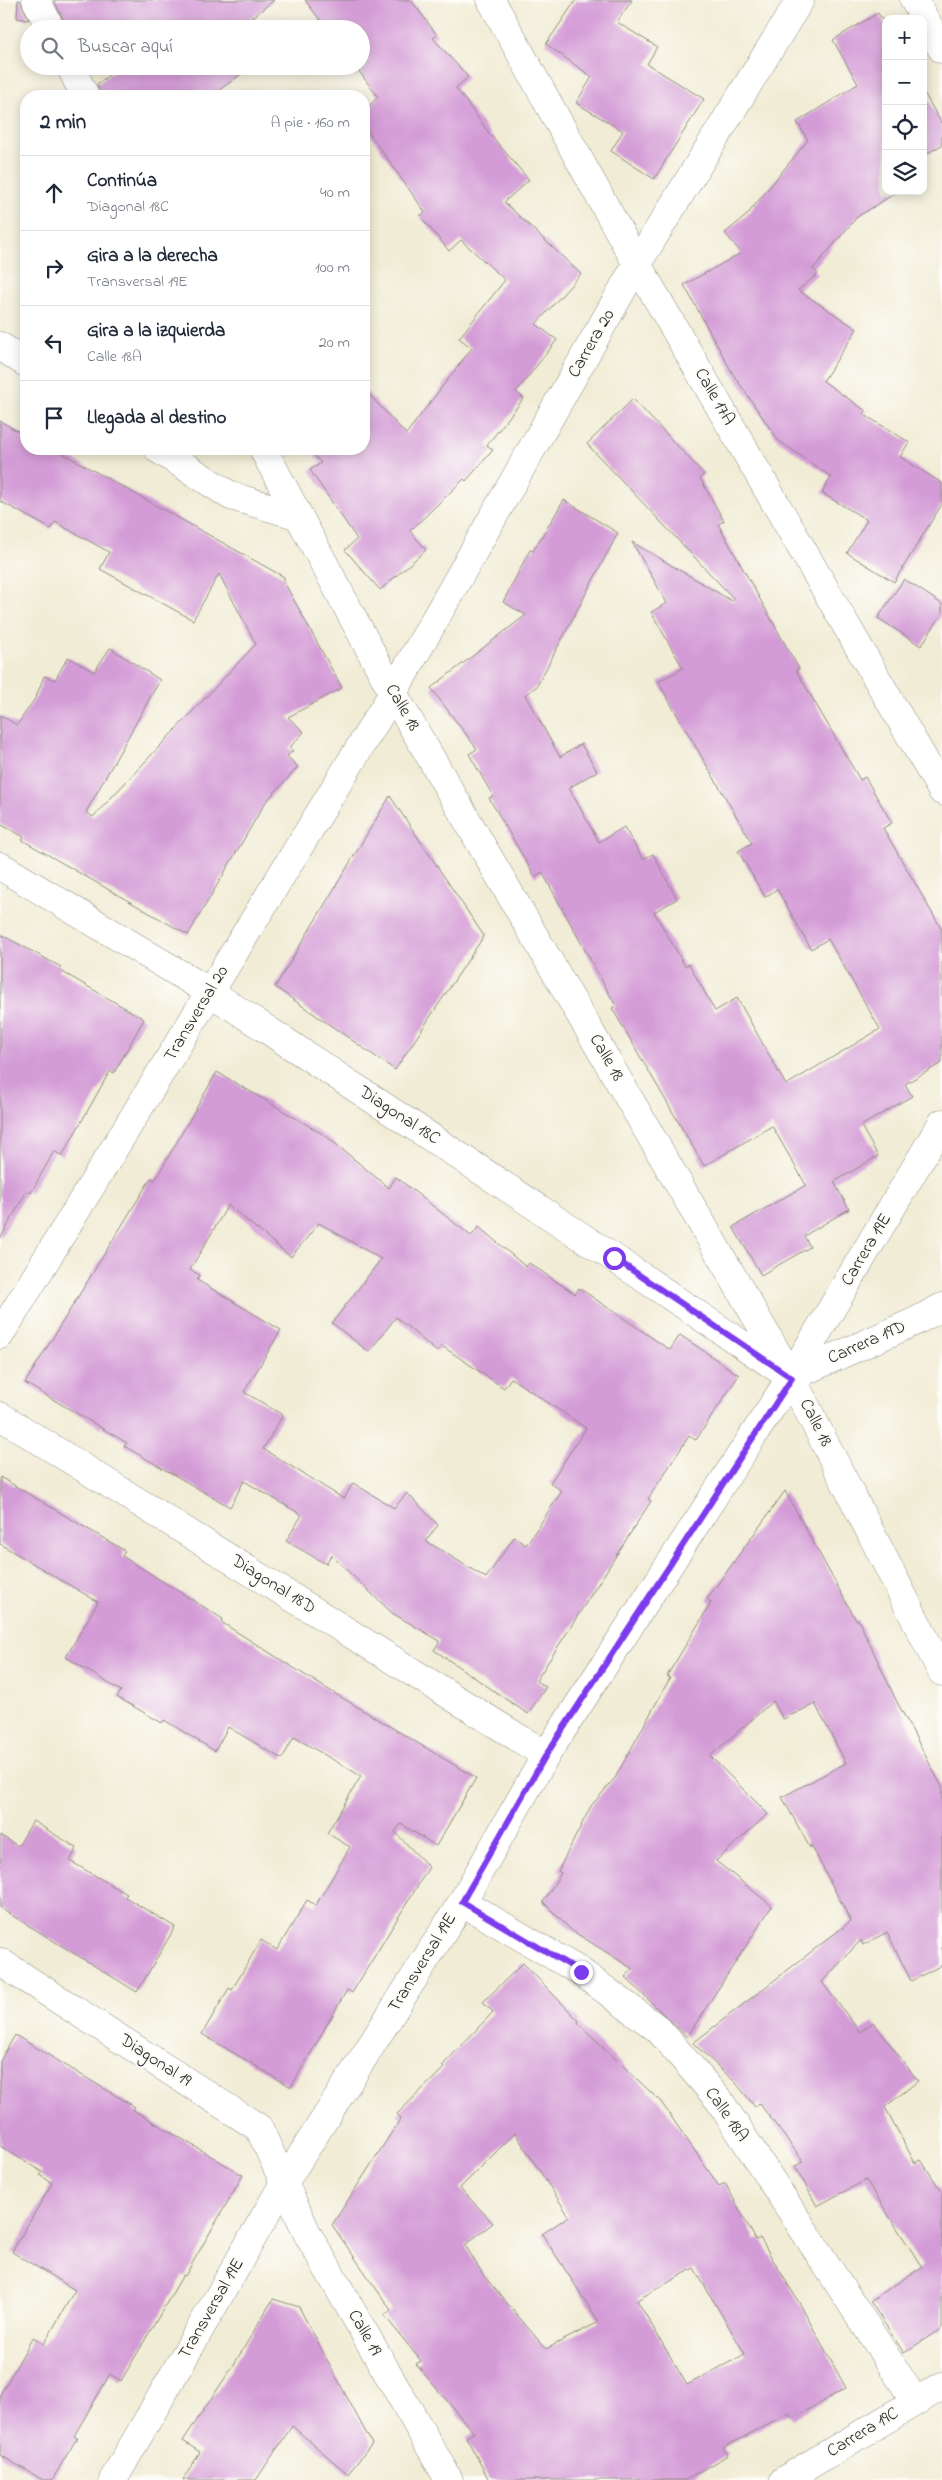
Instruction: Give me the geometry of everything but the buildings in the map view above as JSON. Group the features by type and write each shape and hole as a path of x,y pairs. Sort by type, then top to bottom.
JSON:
{"street":[{"path":"36,0 46,20"},
{"name":"Calle 17A","path":"491,0 637,264 942,792"},
{"name":"Carrera 20","path":"393,693 637,264 800,0"},
{"path":"914,0 942,49"},
{"path":"74,75 82,90"},
{"path":"0,346 20,359"},
{"path":"167,455 231,496 296,515"},
{"name":"Calle 18","path":"266,455 296,515 393,693 792,1378 942,1672"},
{"name":"Transversal 20","path":"0,1335 393,693"},
{"name":"Diagonal 18C","path":"0,866 210,992 614,1258 792,1378"},
{"name":"Carrera 19E","path":"792,1378 942,1123"},
{"name":"Carrera 19D","path":"792,1378 916,1321 942,1307"},
{"name":"Transversal 19E","path":"114,2480 284,2183 462,1902 546,1755 792,1378"},
{"name":"Diagonal 18D","path":"0,1416 546,1755"},
{"name":"Calle 18A","path":"462,1902 581,1972 658,2029 719,2100 916,2401"},
{"name":"Diagonal 19","path":"0,1962 259,2128 284,2183"},
{"name":"Calle 19","path":"284,2183 306,2233 449,2480"},
{"name":"Carrera 19C","path":"784,2480 942,2386"}],"route":[{"path":"581,1972 462,1902 546,1755 792,1378 614,1258"}]}
